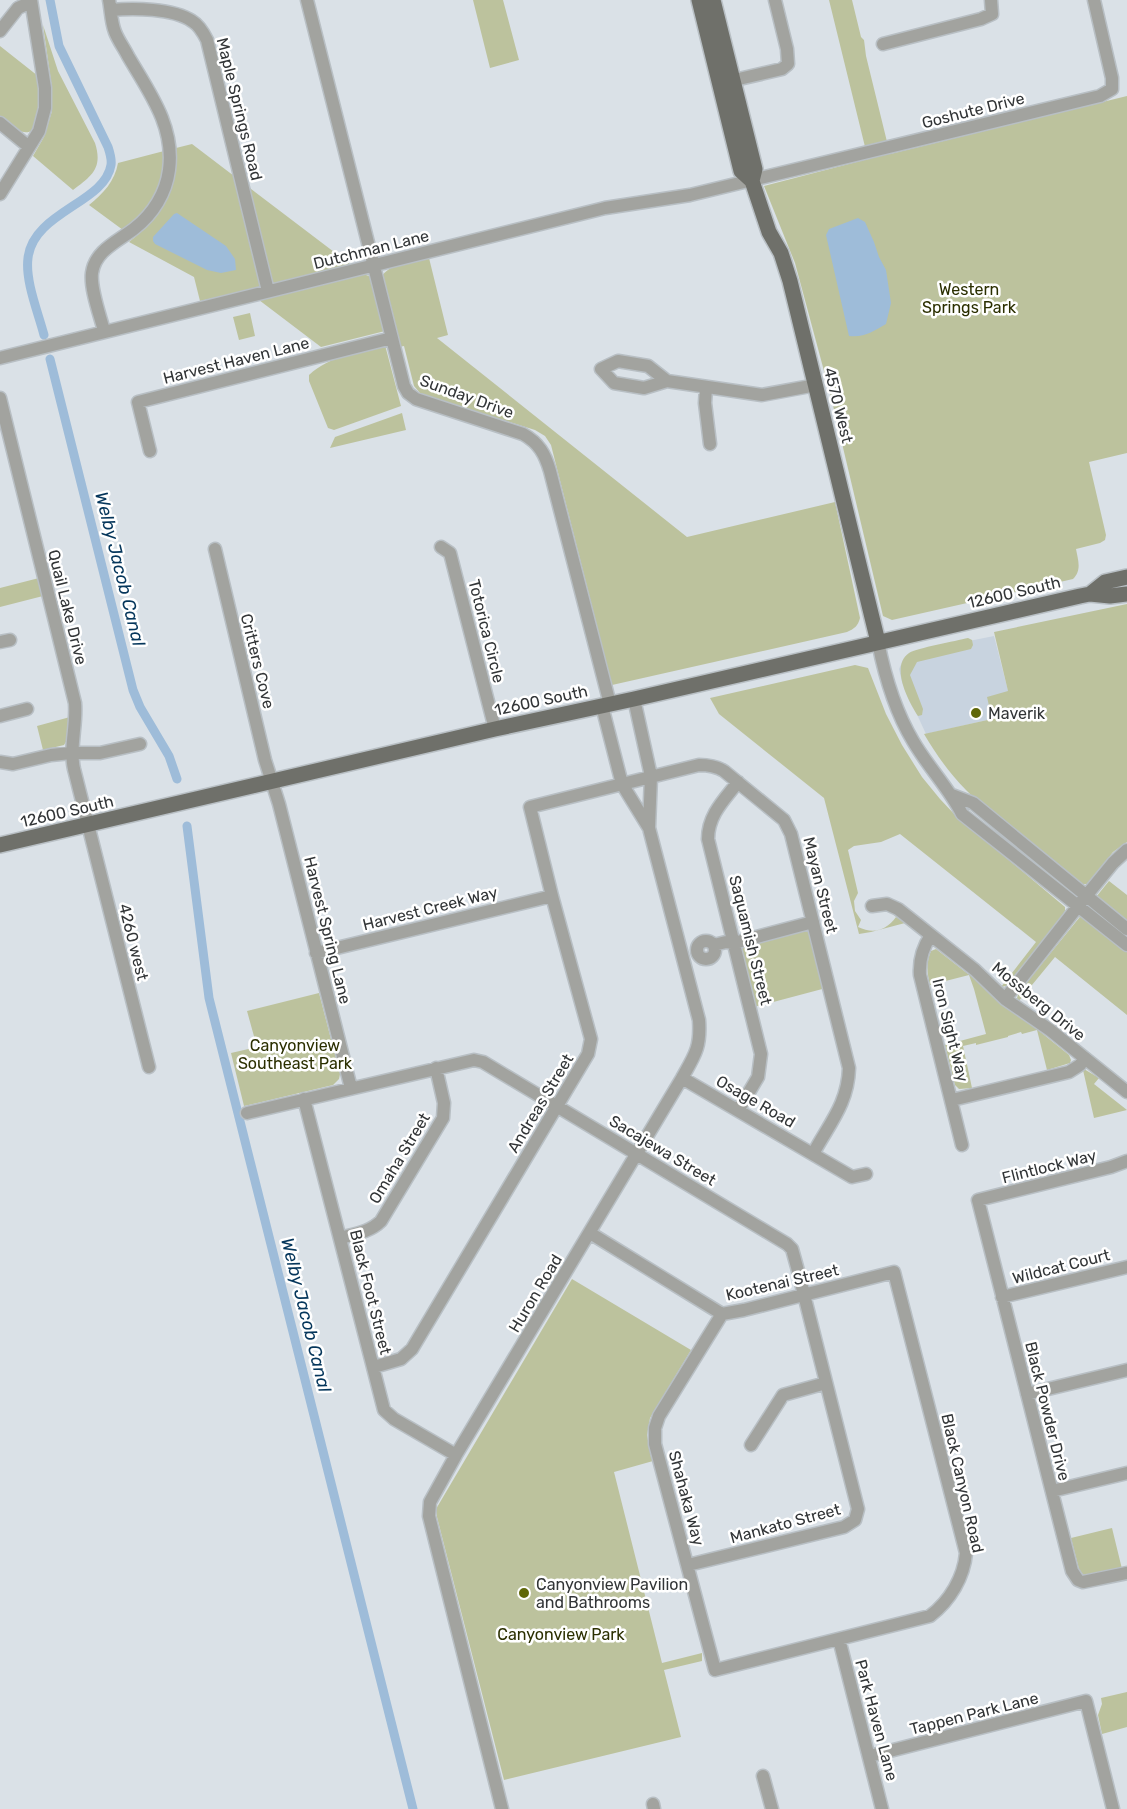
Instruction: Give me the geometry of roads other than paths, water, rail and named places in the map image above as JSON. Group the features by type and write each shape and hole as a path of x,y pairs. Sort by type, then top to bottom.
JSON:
{"main road":[{"name":"4570 West","path":"699,0 755,169 752,181 769,232 781,253 790,281 878,642"},
{"name":"4570 West","path":"713,0 726,82"},
{"name":"12600 South","path":"1090,594 1105,582 1127,577"},
{"name":"12600 South","path":"0,845 495,729 1090,594 1110,596 1127,594"}],"street":[{"name":"Sunday Drive","path":"308,0 404,386 411,396 523,434 541,448 550,471 606,705"},
{"path":"726,82 782,69 788,64 787,49 775,0"},
{"path":"883,44 981,19 992,14 991,0"},
{"name":"Goshute Drive","path":"752,181 1100,96 1112,89 1112,78 1094,0"},
{"path":"0,31 18,8 31,1 46,98 42,124 0,194"},
{"path":"104,331 92,283 93,266 108,247 137,227 159,201 169,171 170,154 166,127 159,109 115,31 110,5"},
{"name":"Maple Springs Road","path":"110,5 181,15 193,21 201,29 207,40 268,291"},
{"path":"0,123 29,147"},
{"name":"Dutchman Lane","path":"0,358 605,208 690,195 752,181"},
{"name":"Harvest Haven Lane","path":"150,451 138,402 392,338"},
{"path":"667,381 762,395 816,385"},
{"path":"706,387 705,403 710,444"},
{"name":"Quail Lake Drive","path":"0,398 75,703 71,753 87,825"},
{"name":"Totorica Circle","path":"441,547 450,553 495,729"},
{"name":"Critters Cove","path":"215,549 271,781"},
{"path":"878,642 898,711 913,741 952,795 962,814 1082,901 1127,929"},
{"name":"Huron Road","path":"502,1809 429,1516 430,1502 695,1056 700,1039 699,1020 649,828 651,776 634,699"},
{"name":"Huron Road","path":"606,705 622,784 649,828"},
{"path":"0,716 27,709"},
{"path":"0,762 13,764 51,755 100,753 140,744"},
{"name":"Mayan Street","path":"530,807 651,776 708,765 716,766 724,771 784,820 791,834 849,1068 849,1084 844,1100 813,1154"},
{"name":"Harvest Spring Lane","path":"271,781 278,800 351,1088"},
{"name":"Saquamish Street","path":"738,782 712,816 708,827 708,838 761,1054 758,1077 739,1109"},
{"name":"Andreas Street","path":"374,1368 401,1359 412,1349 588,1054 591,1039 530,807"},
{"name":"4260 west","path":"87,825 149,1067"},
{"path":"1005,999 1113,863 1127,850"},
{"name":"Harvest Creek Way","path":"316,953 552,896"},
{"path":"1082,901 1127,945"},
{"name":"Mossberg Drive","path":"872,906 887,904 893,906 975,970 1005,999 1050,1030 1127,1092"},
{"path":"682,956 698,951 703,942 709,942 714,948 729,947 734,943 813,922"},
{"name":"Iron Sight Way","path":"931,934 922,955 920,975 962,1145"},
{"path":"952,1100 1069,1072 1085,1058"},
{"name":"Sacajewa Street","path":"247,1113 436,1068 474,1060 483,1062 787,1244 792,1249 805,1294 858,1509 855,1520"},
{"name":"Omaha Street","path":"340,1238 368,1231 381,1221 443,1118 444,1103 436,1068"},
{"name":"Osage Road","path":"682,1078 852,1176 866,1174"},
{"name":"Black Foot Street","path":"304,1100 384,1410 394,1419 456,1455"},
{"name":"Flintlock Way","path":"978,1200 1127,1161"},
{"name":"Black Powder Drive","path":"978,1200 1074,1576 1083,1582 1090,1582 1127,1574"},
{"name":"Kootenai Street","path":"590,1233 722,1314 894,1272"},
{"name":"Wildcat Court","path":"1002,1297 1127,1267"},
{"name":"Black Canyon Road","path":"715,1670 930,1616 942,1607 965,1566 966,1552 894,1272"},
{"name":"Shahaka Way","path":"715,1670 655,1444 655,1428 659,1416 722,1314"},
{"path":"1027,1394 1127,1370"},
{"path":"751,1445 783,1395 826,1383"},
{"path":"1052,1491 1127,1473"},
{"name":"Mankato Street","path":"688,1564 844,1527 855,1520"},
{"name":"Park Haven Lane","path":"838,1639 882,1809"},
{"name":"Tappen Park Lane","path":"870,1756 1086,1701 1113,1809"},
{"path":"763,1776 772,1809"}],"water":[{"path":"177,213 226,246 235,259 236,270 221,273 207,270 155,244 153,237"},
{"path":"858,218 865,222 886,270 891,303 886,324 869,333 849,336 826,235 829,229"}],"waterway":[{"name":"Welby Jacob Canal","path":"44,335 28,276 28,258 33,242 42,229 55,218 96,189 106,178 111,165 108,147 59,46 50,0"},
{"name":"Welby Jacob Canal","path":"50,359 133,690 140,707 169,756 177,779"},
{"name":"Welby Jacob Canal","path":"187,826 209,998 413,1809"}],"place":[{"name":"Maverik","path":"976,713"},
{"name":"Canyonview Pavilion and Bathrooms","path":"524,1593"}],"park label":[{"name":"Western Springs Park","path":"969,298"},
{"name":"Canyonview Southeast Park","path":"295,1054"},
{"name":"Canyonview Park","path":"561,1634"}]}
